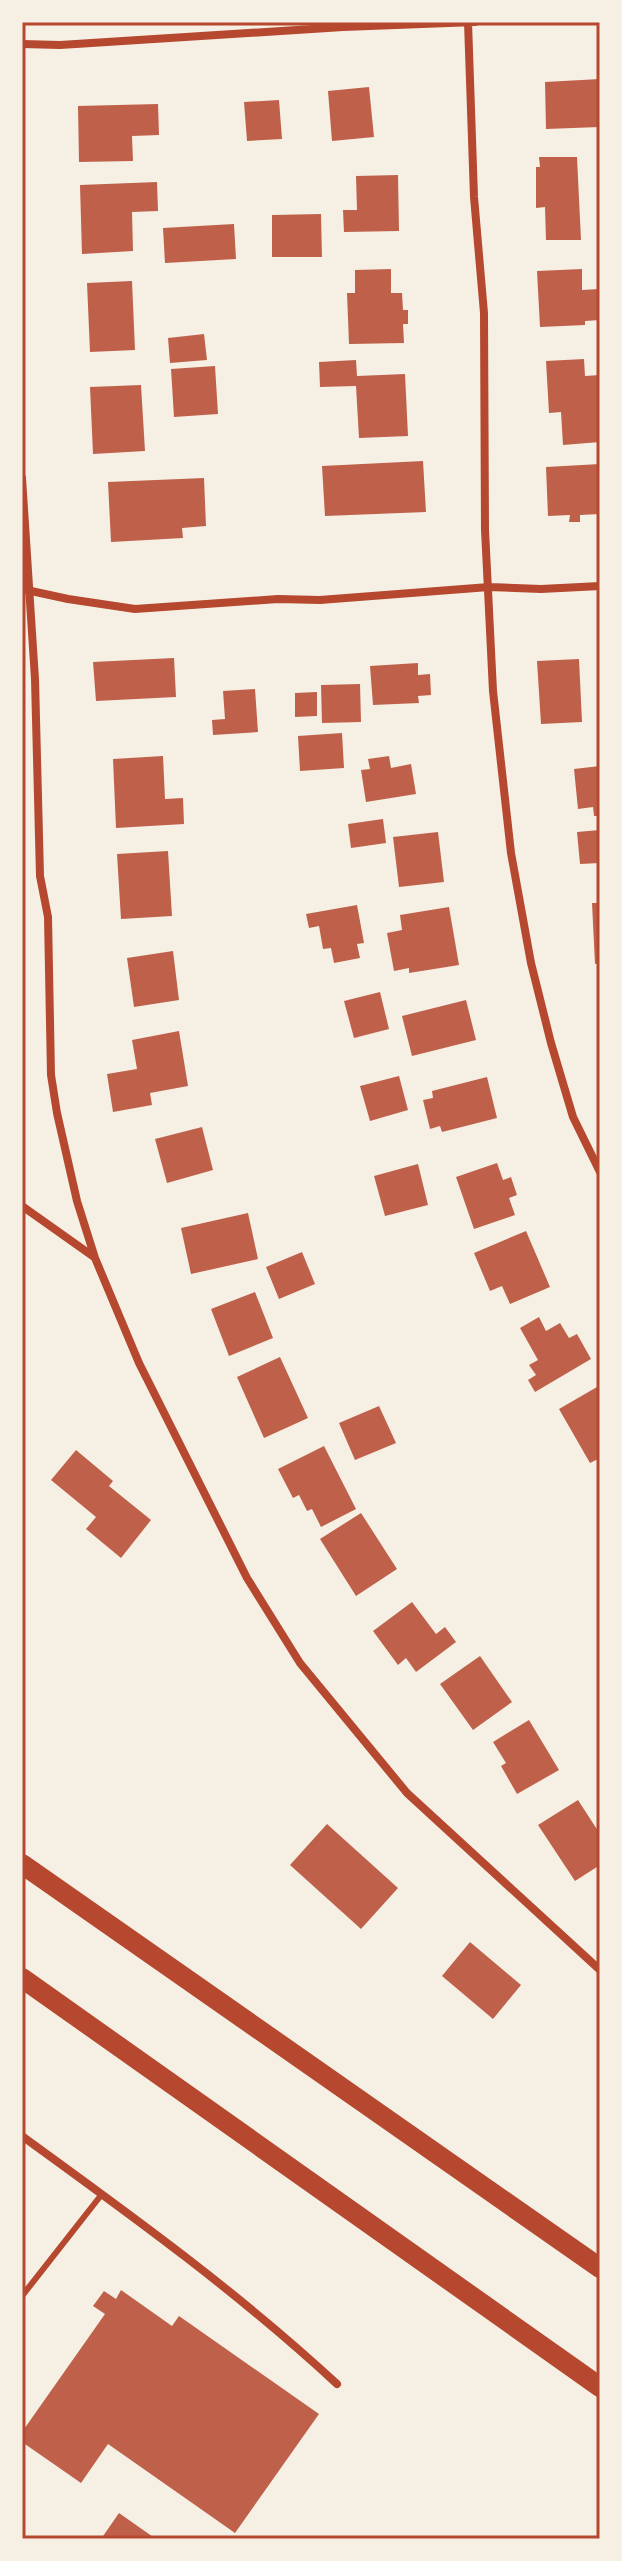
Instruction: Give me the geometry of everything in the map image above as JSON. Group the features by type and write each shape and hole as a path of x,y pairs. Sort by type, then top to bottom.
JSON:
{"main road":[{"path":"22,1864 600,2268"},
{"path":"22,1978 600,2387"}],"street":[{"path":"468,22 474,197 484,313 484,499 493,691 511,853 531,963 551,1043 573,1117 600,1172"},
{"path":"22,44 60,45 475,22"},
{"path":"22,478 26,590 35,679 40,876 48,917 51,1075 77,1201 95,1258 139,1363 227,1538 262,1604 300,1663 407,1793 600,1970"},
{"path":"26,590 135,609 489,587 541,589 600,586"},
{"path":"22,1206 95,1258"},
{"path":"22,2136 197,2264 337,2384"}],"lane":[{"path":"22,2296 102,2194"}],"building":[{"path":"600,79 600,127 546,129 545,82"},
{"path":"369,87 374,137 332,141 328,91"},
{"path":"279,100 282,139 247,141 244,102"},
{"path":"158,104 159,135 132,136 133,161 79,162 78,106"},
{"path":"539,157 577,157 581,240 546,240 545,207 536,208 536,167 540,167"},
{"path":"398,175 399,231 344,232 343,210 357,210 356,176"},
{"path":"157,182 158,211 132,212 133,251 82,254 80,185"},
{"path":"321,214 322,257 272,257 272,215"},
{"path":"234,224 236,259 165,263 163,228"},
{"path":"391,269 391,293 402,293 403,310 408,310 408,324 403,324 404,343 349,344 347,293 355,293 355,270"},
{"path":"582,269 582,290 599,289 600,320 585,321 585,325 540,327 537,271"},
{"path":"132,281 135,350 90,352 87,283"},
{"path":"204,334 207,360 170,363 168,338"},
{"path":"584,359 585,376 600,375 600,442 563,445 561,412 549,413 546,361"},
{"path":"356,360 357,376 405,374 408,436 359,438 356,386 320,387 319,362"},
{"path":"215,366 218,414 174,417 171,369"},
{"path":"141,385 145,451 93,454 90,387"},
{"path":"423,461 426,512 325,516 322,466"},
{"path":"600,464 600,514 580,515 580,522 569,522 570,515 548,516 546,467"},
{"path":"204,478 206,526 182,528 183,538 111,542 108,482"},
{"path":"174,658 176,697 96,701 93,662"},
{"path":"579,659 582,722 541,724 537,661"},
{"path":"418,663 418,675 430,674 431,695 418,696 419,703 373,705 370,666"},
{"path":"360,684 361,722 322,723 321,685"},
{"path":"255,689 258,732 213,735 212,720 225,719 223,691"},
{"path":"317,692 317,716 295,717 295,693"},
{"path":"342,733 344,768 300,771 298,736"},
{"path":"163,756 165,799 183,798 184,824 116,828 113,759"},
{"path":"389,756 391,768 411,764 416,794 366,802 361,770 370,769 368,759"},
{"path":"600,766 600,816 594,816 593,807 578,809 574,769"},
{"path":"383,819 386,843 351,848 348,824"},
{"path":"600,830 600,863 580,864 577,832"},
{"path":"438,832 444,882 399,887 393,837"},
{"path":"168,851 172,916 121,919 117,854"},
{"path":"592,903 600,903 600,963 595,964"},
{"path":"357,905 364,943 357,944 360,958 334,963 331,948 323,949 319,926 309,928 306,914"},
{"path":"449,907 459,965 409,973 409,968 394,971 387,933 402,930 400,915"},
{"path":"173,951 179,1000 134,1007 127,958"},
{"path":"380,992 389,1029 354,1038 344,1001"},
{"path":"466,1000 476,1040 412,1056 402,1016"},
{"path":"179,1031 188,1086 150,1093 152,1105 113,1112 107,1074 137,1069 132,1040"},
{"path":"399,1076 408,1110 370,1121 360,1086"},
{"path":"487,1077 497,1118 442,1132 440,1126 430,1129 423,1100 433,1098 432,1091"},
{"path":"202,1127 213,1170 167,1183 155,1139"},
{"path":"497,1163 503,1180 511,1177 517,1195 509,1198 515,1215 474,1229 456,1177"},
{"path":"418,1164 428,1205 385,1216 374,1176"},
{"path":"248,1213 258,1259 191,1274 181,1228"},
{"path":"526,1231 550,1287 510,1304 502,1286 490,1291 474,1253"},
{"path":"302,1252 315,1284 279,1299 266,1267"},
{"path":"255,1292 273,1338 229,1356 211,1309"},
{"path":"539,1317 546,1331 560,1323 569,1338 577,1334 591,1359 535,1392 528,1380 536,1375 529,1365 538,1360 520,1328"},
{"path":"280,1357 308,1418 264,1438 237,1377"},
{"path":"597,1387 600,1393 600,1458 590,1463 559,1409"},
{"path":"379,1406 396,1443 355,1460 339,1423"},
{"path":"324,1446 356,1509 321,1527 312,1509 307,1511 299,1495 293,1498 278,1469"},
{"path":"76,1450 113,1481 109,1486 151,1520 121,1558 86,1529 96,1517 51,1480"},
{"path":"361,1513 397,1569 356,1596 320,1539"},
{"path":"412,1602 436,1634 445,1627 456,1642 416,1672 406,1658 398,1665 373,1631"},
{"path":"480,1656 512,1702 473,1730 440,1684"},
{"path":"529,1720 559,1770 517,1794 501,1766 506,1763 493,1742"},
{"path":"578,1800 600,1834 600,1865 575,1881 538,1825"},
{"path":"327,1824 398,1888 361,1929 290,1865"},
{"path":"470,1942 521,1985 493,2019 442,1976"},
{"path":"121,2290 172,2326 179,2316 319,2414 235,2533 108,2444 81,2483 22,2442 22,2432 105,2314 93,2306 104,2291 116,2299"},
{"path":"119,2513 156,2539 101,2539"}]}
